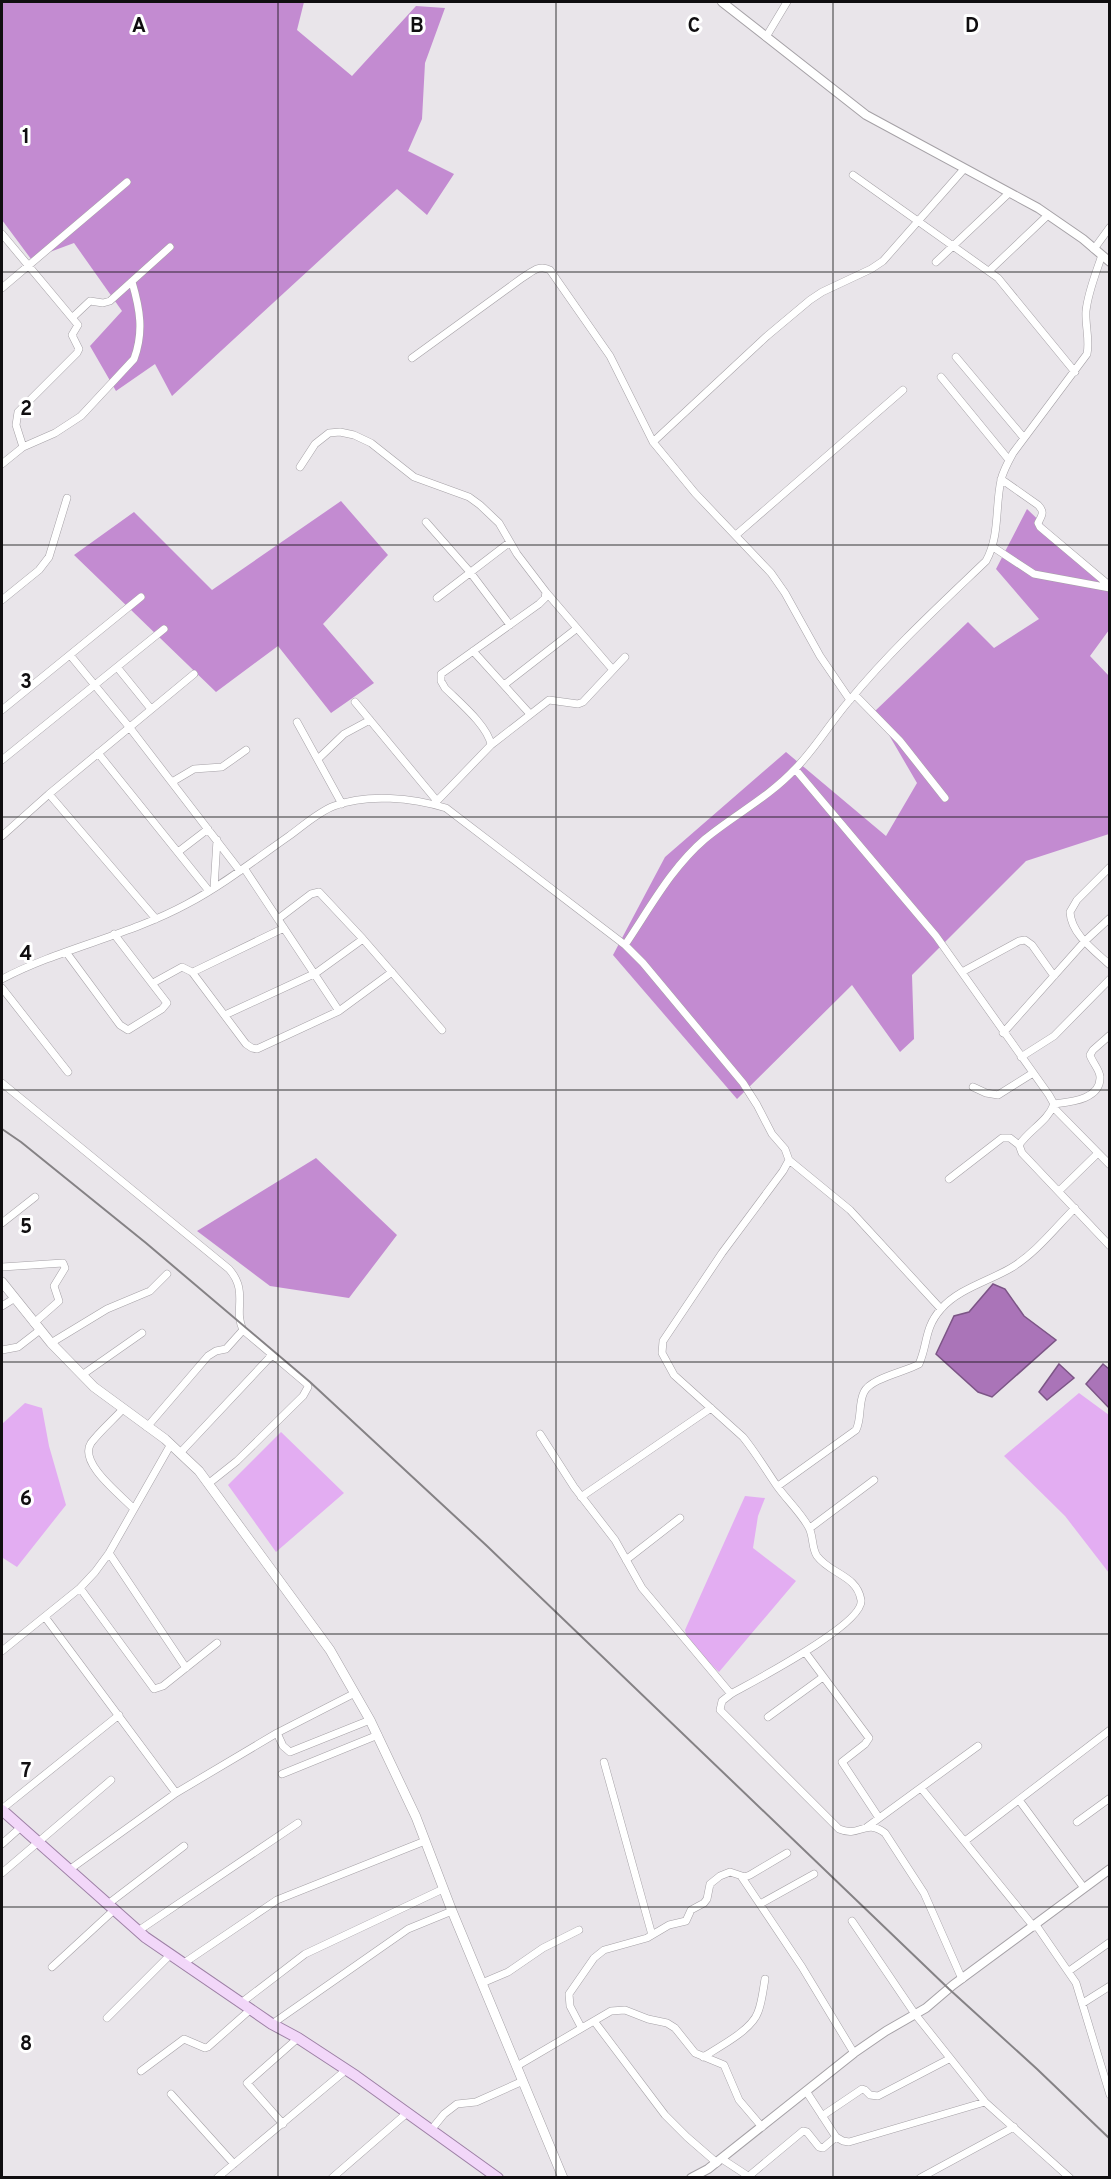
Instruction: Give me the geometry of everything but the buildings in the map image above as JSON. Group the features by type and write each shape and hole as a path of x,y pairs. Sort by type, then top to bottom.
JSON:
{"main road":[{"path":"2,1282 51,1343 82,1375 171,1444 199,1471 330,1650 378,1735 425,1841 562,2178"},
{"path":"2,1810 138,1931 272,2024 298,2038 346,2070 492,2176"}],"street":[{"path":"722,2 866,115 1048,215 1110,262"},
{"path":"766,37 787,2"},
{"path":"653,442 698,398 799,308 822,292 876,267 964,169"},
{"path":"854,175 917,222 954,245 1007,286 1075,372"},
{"path":"2,288 127,182"},
{"path":"936,262 1009,193"},
{"path":"989,271 1048,215"},
{"path":"625,945 676,868 691,853 795,769 852,698 918,626 986,561 993,547 1001,479 1010,459 1087,354 1089,346 1086,318 1088,301 1098,252 1110,226"},
{"path":"2,234 78,325 72,335 79,349 77,353 24,405 16,418 23,447"},
{"path":"73,317 90,301 103,303 110,301 170,247"},
{"path":"412,358 539,267 545,266 550,270 610,356 653,442 695,493 775,579 820,657 852,698 900,741 945,798"},
{"path":"2,464 23,447 55,433 81,416 134,359 141,320 132,282"},
{"path":"956,357 1024,438"},
{"path":"941,377 1010,459"},
{"path":"736,535 903,390"},
{"path":"300,467 315,444 329,433 340,432 354,435 370,443 414,477 469,496 499,523 546,592 613,670"},
{"path":"1001,479 1038,505 1043,514 1038,523 1040,527 1110,587"},
{"path":"2,600 39,570 49,557 67,498"},
{"path":"426,522 470,572 510,625"},
{"path":"437,597 510,542"},
{"path":"993,547 1034,574 1110,587"},
{"path":"491,745 485,730 441,681 441,674 539,604 546,592"},
{"path":"2,710 141,597"},
{"path":"2,760 164,629"},
{"path":"504,685 576,629"},
{"path":"473,651 530,714"},
{"path":"70,655 242,869 339,1011"},
{"path":"436,803 491,745 530,714 549,700 578,704 583,702 624,657"},
{"path":"117,667 151,710"},
{"path":"2,836 194,674"},
{"path":"355,702 436,803"},
{"path":"318,759 344,734 370,720"},
{"path":"297,722 318,759 339,805"},
{"path":"172,782 194,769 222,767 246,750"},
{"path":"98,753 178,852 212,890"},
{"path":"795,769 936,936 1033,1073 1053,1106 1110,1165"},
{"path":"49,794 156,919"},
{"path":"2,979 66,952 156,919 212,890 325,810 339,805 391,799 436,803 465,821 625,945 650,971 743,1083 758,1105 772,1134 785,1149 789,1160 850,1209 941,1309"},
{"path":"178,852 208,829"},
{"path":"212,890 217,840"},
{"path":"1110,867 1077,900 1070,912 1073,925 1085,941 1110,965"},
{"path":"278,920 310,894 319,892 442,1030"},
{"path":"1004,1033 1085,941 1110,918"},
{"path":"192,972 284,928"},
{"path":"66,952 123,1029 132,1028 167,1003 114,934"},
{"path":"225,1015 315,973 363,939"},
{"path":"962,972 1025,940 1032,945 1054,976"},
{"path":"153,982 183,967 192,972 246,1044 257,1049 339,1011 392,972"},
{"path":"1021,1057 1054,1036 1110,979"},
{"path":"2,988 68,1072"},
{"path":"1053,1106 1083,1099 1094,1090 1099,1083 1100,1074 1090,1055 1110,1035"},
{"path":"973,1087 992,1095 998,1095 1033,1073"},
{"path":"2,1083 228,1269 236,1277 239,1287 240,1322 243,1330 309,1387 303,1396 237,1461 208,1484"},
{"path":"1019,1145 1051,1112 1053,1106"},
{"path":"949,1179 1002,1138 1010,1138 1019,1145 1022,1153 1110,1246"},
{"path":"1059,1191 1098,1153"},
{"path":"789,1160 722,1253 663,1341 662,1353 674,1375 743,1437 810,1528 814,1551 819,1558 827,1566 849,1578 855,1585 861,1599 861,1606 849,1620 805,1652 731,1694 722,1701 720,1710 839,1829 848,1833 867,1827 978,1746"},
{"path":"2,1223 35,1197"},
{"path":"778,1486 856,1430 860,1421 862,1394 868,1387 919,1364 926,1333 941,1309 952,1299 1022,1260 1075,1208"},
{"path":"2,1267 63,1263 65,1268 54,1286 59,1301 18,1347 2,1350"},
{"path":"51,1343 107,1309 150,1292 167,1274"},
{"path":"2,1306 15,1298"},
{"path":"147,1427 208,1356 226,1349 243,1330"},
{"path":"82,1375 142,1334"},
{"path":"180,1453 272,1355"},
{"path":"581,1497 711,1408"},
{"path":"123,1409 91,1443 87,1451 93,1468 134,1509"},
{"path":"540,1434 581,1497 609,1530 642,1588 731,1694"},
{"path":"2,1651 81,1588 109,1553 171,1444"},
{"path":"810,1528 874,1480"},
{"path":"626,1560 680,1518"},
{"path":"109,1553 186,1668"},
{"path":"81,1588 154,1689 163,1686 217,1643"},
{"path":"45,1617 176,1793"},
{"path":"805,1652 869,1738 865,1744 842,1762 879,1818"},
{"path":"768,1718 823,1677"},
{"path":"69,1870 176,1793 277,1733 355,1693"},
{"path":"2,1810 119,1715"},
{"path":"277,1733 283,1746 290,1752 370,1720"},
{"path":"965,1841 1110,1730"},
{"path":"282,1774 378,1735"},
{"path":"604,1762 652,1935"},
{"path":"2,1873 111,1780"},
{"path":"921,1788 1035,1926 1069,1971 1083,2003 1110,2095"},
{"path":"1077,1822 1110,1798"},
{"path":"1018,1800 1083,1888"},
{"path":"138,1931 298,1823"},
{"path":"2,1844 21,1827"},
{"path":"867,1827 877,1827 885,1833 924,1893 963,1979"},
{"path":"184,1963 277,1900 425,1841"},
{"path":"52,1967 111,1907 184,1846"},
{"path":"581,2027 570,2006 569,1994 594,1958 612,1946 652,1935 669,1925 688,1920 691,1910 708,1899 710,1884 720,1876 730,1872 741,1876 750,1875 788,1853"},
{"path":"691,2178 720,2161 854,2053 926,2008 1110,1869"},
{"path":"760,1904 814,1874"},
{"path":"741,1876 802,1967 854,2053"},
{"path":"241,2003 305,1954 443,1888"},
{"path":"272,2024 408,1929 452,1911"},
{"path":"852,1921 915,2014 985,2102 1070,2178"},
{"path":"482,1983 514,1969 543,1948 579,1930"},
{"path":"1069,1971 1110,1942"},
{"path":"107,2018 171,1954"},
{"path":"703,2057 743,2031 755,2018 765,1979"},
{"path":"1083,2003 1110,1986"},
{"path":"141,2071 179,2041 188,2040 205,2048 208,2047 251,2009"},
{"path":"517,2066 611,2011 625,2010 667,2023 675,2028 695,2053 724,2065 739,2100 762,2127"},
{"path":"594,2020 670,2120 720,2161 750,2177 803,2131 807,2132 819,2147 823,2148 836,2137"},
{"path":"283,2124 247,2083 298,2038"},
{"path":"822,2116 862,2089 874,2097 878,2096 949,2058"},
{"path":"217,2178 346,2070"},
{"path":"431,2130 444,2114 457,2104 476,2102 523,2081"},
{"path":"806,2091 836,2137 843,2141 858,2140 985,2102"},
{"path":"171,2094 234,2164"},
{"path":"332,2178 407,2113"},
{"path":"920,2178 933,2174 1014,2127"}],"shaded area":[{"path":"2,2 304,2 297,30 352,76 416,6 445,8 425,63 422,119 408,151 454,174 427,215 397,189 172,396 155,364 116,391 90,346 122,311 74,243 31,259 2,220"},
{"path":"341,501 388,555 323,624 374,683 331,713 278,646 216,692 74,555 134,512 212,590"},
{"path":"1027,509 1109,588 1109,630 1090,656 1109,676 1109,834 1026,861 912,975 914,1039 900,1052 852,985 737,1099 613,955 665,857 786,752 886,836 917,783 875,711 968,622 994,648 1039,619 996,569"},
{"path":"316,1158 397,1235 349,1298 270,1286 197,1231"},
{"path":"993,1284 1005,1289 1024,1316 1056,1340 992,1397 978,1392 936,1354 954,1316 969,1312"},
{"path":"1059,1364 1074,1378 1047,1400 1039,1392"},
{"path":"1103,1364 1109,1369 1109,1408 1086,1384"},
{"path":"1079,1393 1109,1415 1109,1573 1065,1516 1004,1456"},
{"path":"25,1403 42,1408 49,1446 66,1505 17,1567 3,1558 2,1424"},
{"path":"281,1432 344,1493 276,1552 228,1485"},
{"path":"745,1496 765,1498 758,1516 753,1548 796,1581 719,1672 688,1643 685,1630"}],"railway":[{"path":"2,1129 146,1243 310,1382 487,1546 949,1989 1110,2139"}]}
